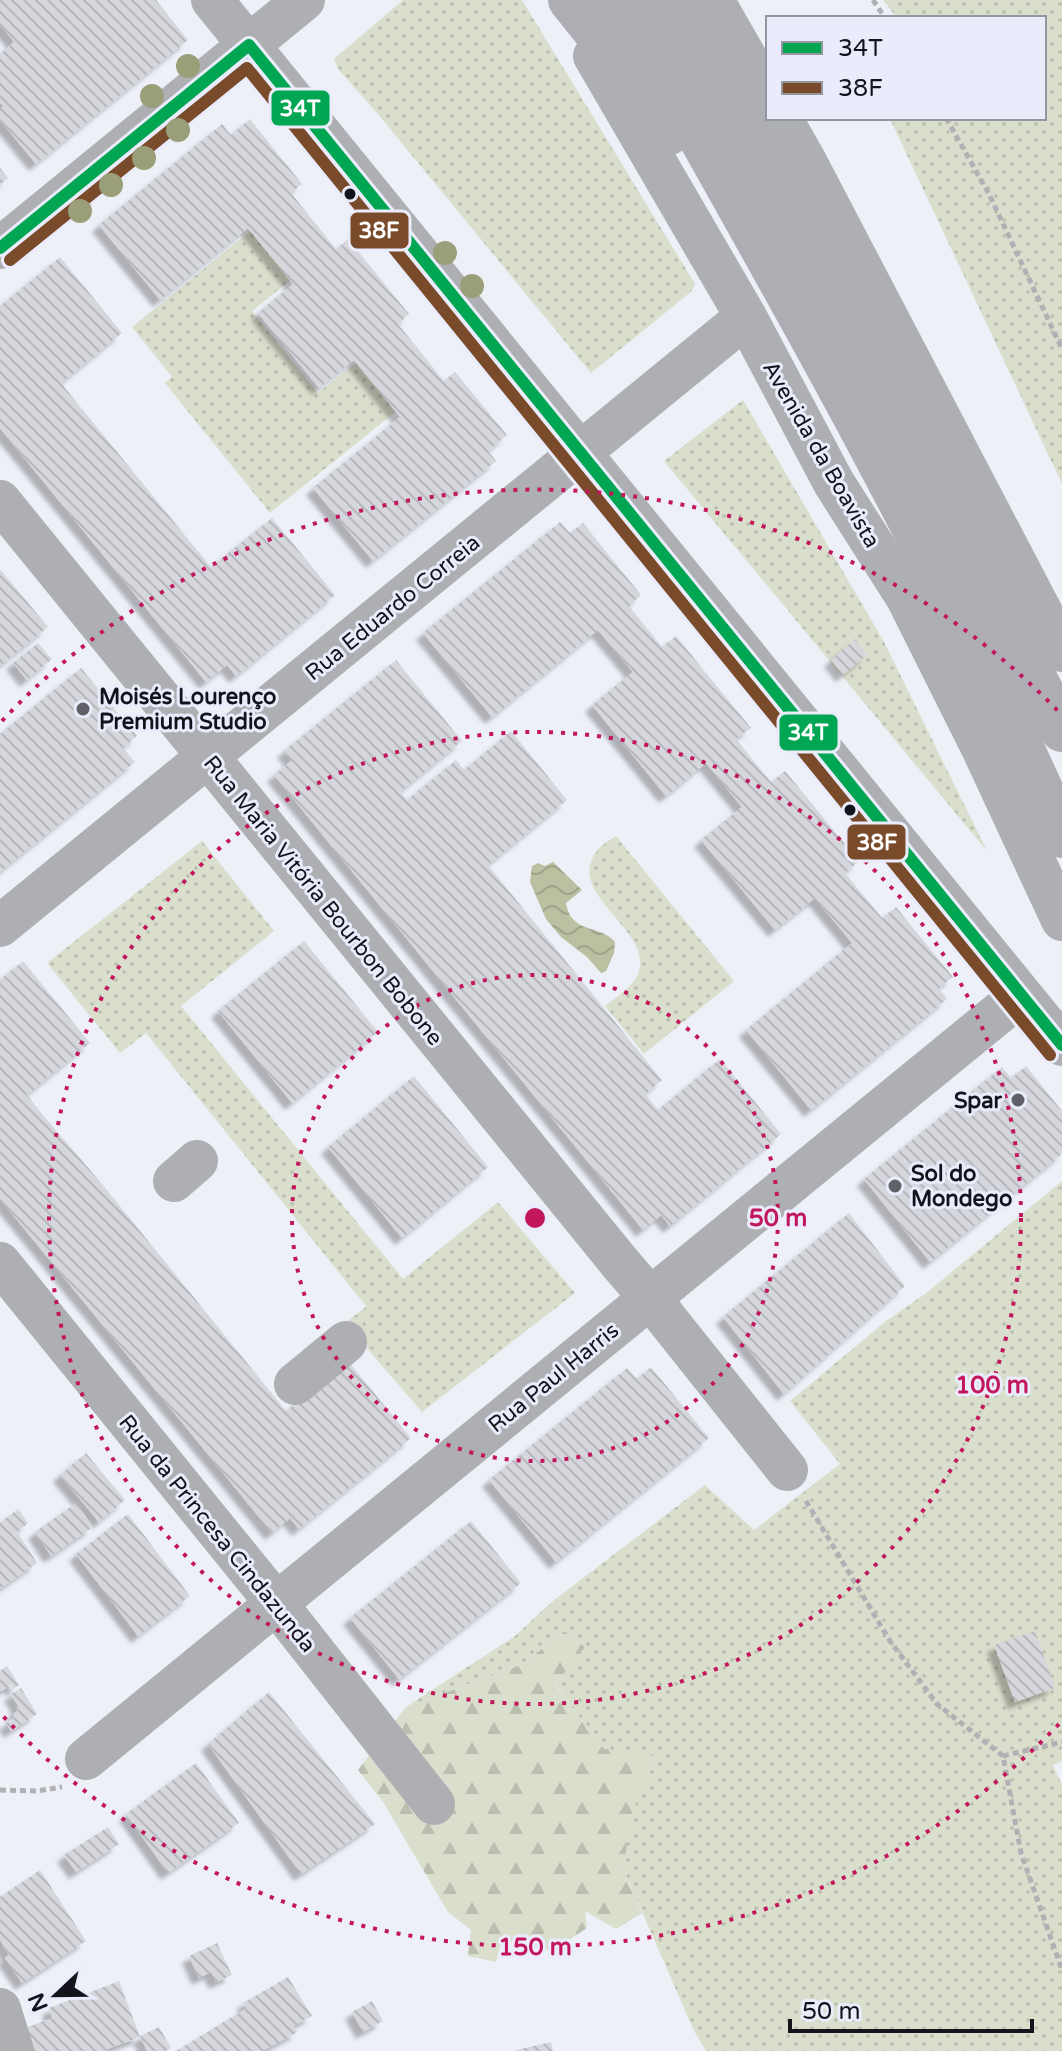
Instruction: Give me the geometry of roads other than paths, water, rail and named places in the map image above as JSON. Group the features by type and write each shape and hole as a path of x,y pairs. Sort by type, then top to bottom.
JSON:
{"highway":[{"path":"570,0 615,56 672,138 738,205"},
{"name":"Avenida da Boavista","path":"620,0 738,205 898,499 1016,732 1062,836"},
{"path":"667,0 774,181 1062,730"}],"street":[{"path":"212,0 1062,1045"},
{"path":"0,248 304,0"},
{"name":"Avenida da Boavista","path":"561,0 746,317 834,483 907,598 982,748 1062,920"},
{"path":"713,0 766,93"},
{"path":"782,120 1062,651"},
{"name":"Rua Eduardo Correia","path":"0,926 746,317"},
{"name":"Rua Maria Vitória Bourbon Bobone","path":"0,501 787,1470"},
{"name":"Rua Paul Harris","path":"86,1759 1021,995"},
{"name":"Rua da Princesa Cindazunda","path":"0,1263 276,1603 434,1804"},
{"path":"295,1384 346,1342"},
{"path":"0,2009 13,2051"}],"water":[{"path":"553,862 582,890 566,903 574,920 609,936 615,942 606,971 601,973 546,919 530,882 532,866 538,863 545,866"}],"place":[{"name":"Moisés Lourenço Premium Studio","path":"83,709"},
{"name":"Spar","path":"1018,1100"},
{"name":"Sol do Mondego","path":"895,1186"}]}
